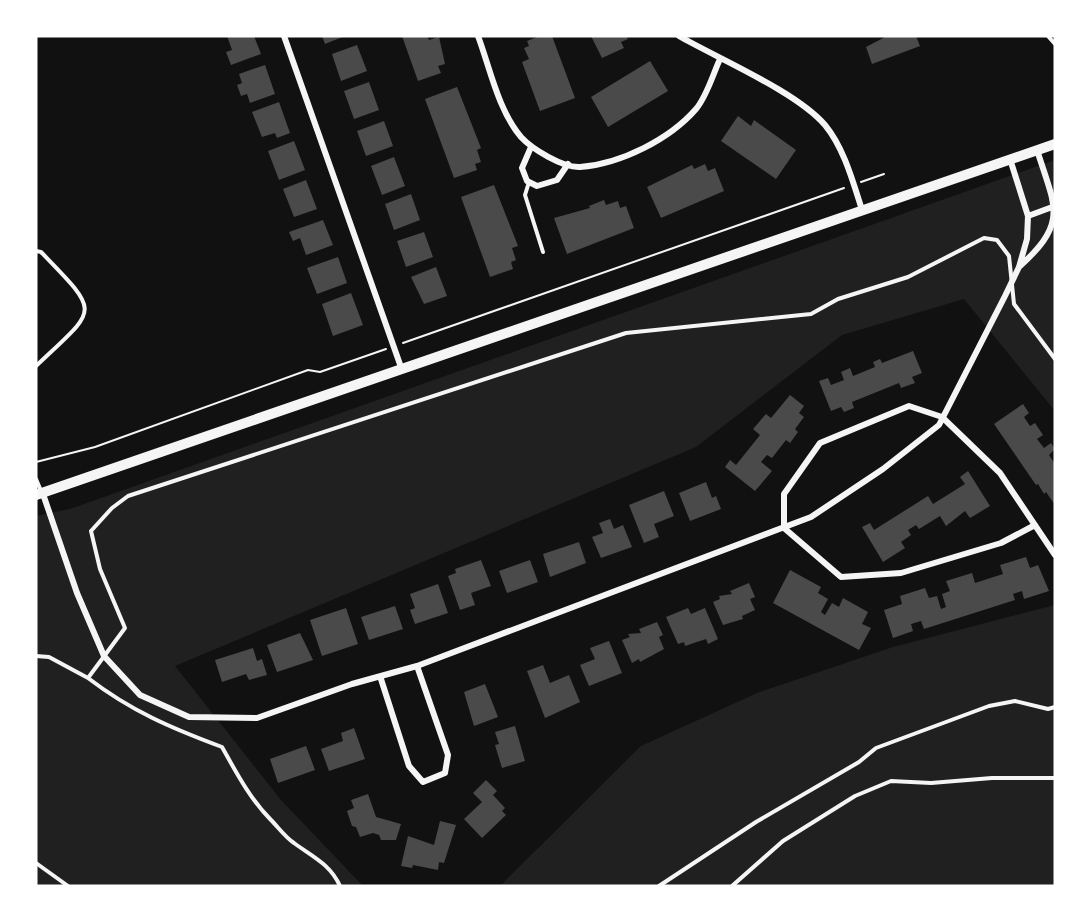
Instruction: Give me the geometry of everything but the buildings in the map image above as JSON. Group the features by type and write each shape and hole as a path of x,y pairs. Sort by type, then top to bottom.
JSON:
{"street":[{"path":"284,36 402,370"},
{"path":"478,36 507,117 531,147 578,168 632,153 676,129 698,107 720,59"},
{"path":"679,36 799,102 825,125 837,146 862,210"},
{"path":"1010,159 1028,216 1027,239 1019,267 939,425 883,469 811,517 417,666 380,676 257,718 189,717 140,695 104,656 77,593 40,495 862,210 1036,150 1055,144"},
{"path":"531,147 522,168 529,182 537,186 557,180 568,164"},
{"path":"1019,267 1047,238 1053,222 1055,207 1036,150"},
{"path":"1028,216 1055,207"},
{"path":"1035,525 1001,543 901,573 840,577 784,528 784,494 819,443 909,406 942,417 1000,473 1035,525 1055,555"},
{"path":"380,676 409,766 423,782 445,773 448,755 417,666"}],"lane":[{"path":"1048,36 1055,44"},
{"path":"529,182 525,195 543,252"},
{"path":"88,678 125,628 100,569 91,531 112,508 128,496 626,333 811,314 838,299 908,277 984,238 997,240 1009,256 1014,304 1055,359"},
{"path":"36,251 40,252 75,287 85,302 87,310 79,325 36,366"},
{"path":"36,479 40,495"},
{"path":"36,656 49,657 88,678 116,699 150,719 222,747 240,780 268,817 293,842 334,873 340,886"},
{"path":"659,886 756,822 859,762 876,748 989,706 1015,701 1048,709 1055,707"},
{"path":"732,886 783,841 855,796 891,781 931,783 992,778 1055,778"},
{"path":"36,863 68,886"}],"path":[{"path":"412,340 884,174"},
{"path":"36,462 95,447 308,370 320,372 391,347"}],"shaded area":[{"path":"1055,160 1055,411 964,299 842,335 696,447 175,666 281,800 363,886 36,886 36,516 70,509"},
{"path":"1055,605 1055,886 500,886 641,746 757,693 893,647"}]}
